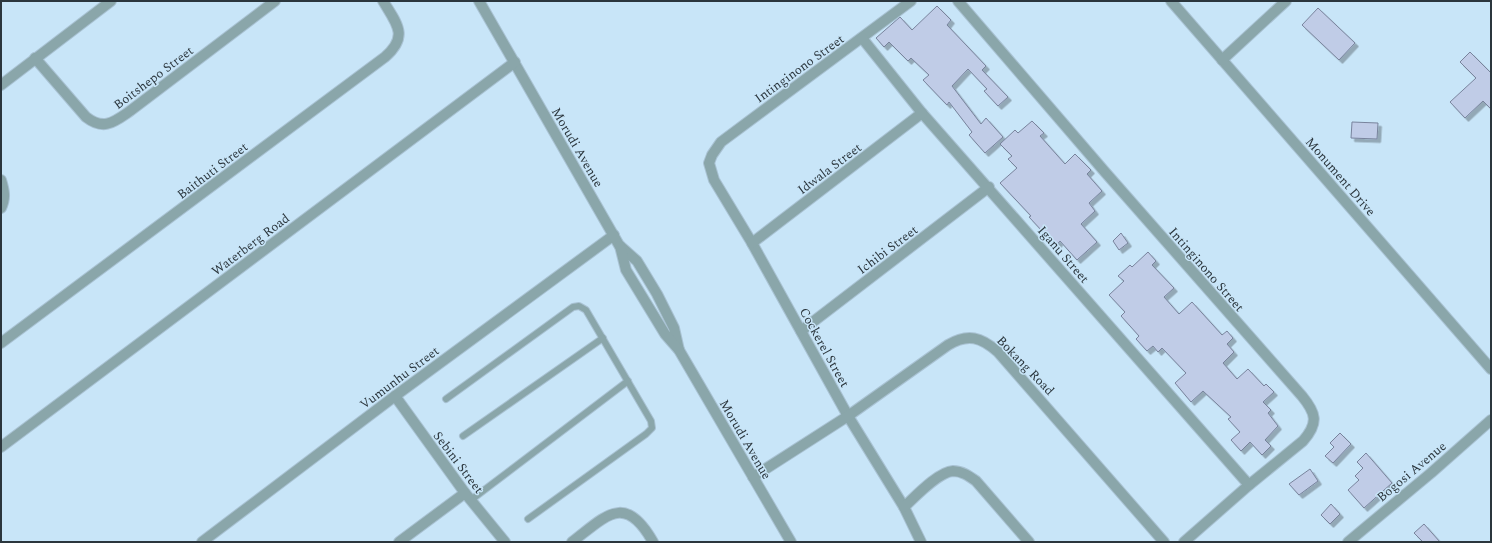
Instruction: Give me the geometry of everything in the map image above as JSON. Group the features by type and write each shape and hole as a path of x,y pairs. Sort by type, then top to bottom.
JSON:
{"street":[{"path":"1,85 111,1"},
{"name":"Boitshepo Street","path":"35,58 86,117 93,122 108,124 130,111 275,1"},
{"name":"Baithuti Street","path":"1,343 385,57 396,45 399,32 383,1"},
{"name":"Morudi Avenue","path":"479,1 614,235 619,245 626,270 665,334 679,350 791,542"},
{"name":"Intinginono Street","path":"709,163 712,155 721,142 911,1"},
{"name":"Intinginono Street","path":"958,1 1308,404 1313,412 1314,419 1310,434 1184,542"},
{"name":"Monument Drive","path":"1171,1 1491,369"},
{"path":"1222,60 1286,1"},
{"name":"Iganu Street","path":"862,38 922,113 989,187 1250,485"},
{"name":"Waterberg Road","path":"1,447 515,62"},
{"name":"Idwala Street","path":"752,242 922,113"},
{"name":"Cockerel Street","path":"709,163 714,180 752,242 848,416 904,507 921,542"},
{"path":"1,180 4,193 4,201 1,208"},
{"name":"Ichibi Street","path":"801,331 989,187"},
{"name":"Vumunhu Street","path":"202,542 395,396 614,235"},
{"name":"Morudi Avenue","path":"619,245 637,261 657,294 674,328 679,350"},
{"name":"Bokang Road","path":"753,477 848,416 956,341 970,337 989,344 998,352 1164,542"},
{"name":"Sebini Street","path":"395,396 468,496 504,542"},
{"name":"Bogosi Avenue","path":"1348,542 1431,473 1491,420"},
{"path":"904,507 939,477 954,471 960,472 968,475 976,481 1029,542"},
{"path":"399,542 468,496"},
{"path":"572,542 602,519 618,513 626,513 640,522 653,542"}],"lane":[{"path":"446,399 573,307 579,306 586,310 651,420 652,428 646,434 528,519"},
{"path":"463,436 603,338"},
{"path":"468,496 628,381"}],"building":[{"path":"937,6 951,20 947,25 986,66 982,70 1008,97 998,106 984,91 987,89 968,69 952,86 981,124 986,118 1003,137 985,153 969,135 972,132 949,102 947,105 923,80 929,75 911,58 908,61 889,42 884,47 876,38 900,17 912,30"},
{"path":"1318,8 1355,43 1339,60 1302,25"},
{"path":"1470,52 1491,73 1491,109 1483,101 1465,118 1450,102 1476,78 1460,62"},
{"path":"1032,121 1044,133 1040,136 1065,164 1075,154 1091,170 1087,174 1102,191 1089,203 1095,211 1081,224 1097,242 1077,260 1060,241 1056,246 1029,217 1031,216 1000,183 1017,168 1008,159 1012,156 1000,144 1015,130 1018,133"},
{"path":"1352,122 1378,123 1377,139 1351,138"},
{"path":"1121,233 1128,243 1119,250 1113,241"},
{"path":"1148,252 1156,261 1152,265 1174,288 1164,297 1179,314 1192,302 1222,335 1227,331 1233,338 1227,344 1234,352 1223,363 1237,379 1248,369 1264,386 1266,384 1274,392 1263,402 1271,410 1268,413 1278,426 1265,440 1271,446 1262,455 1250,442 1241,451 1231,440 1240,432 1228,419 1231,417 1203,391 1191,402 1175,383 1186,373 1162,348 1158,352 1153,346 1147,351 1136,339 1139,336 1121,316 1125,312 1109,295 1124,281 1118,276 1130,265 1132,267"},
{"path":"1340,433 1351,444 1333,463 1325,456 1334,447 1330,443"},
{"path":"1366,453 1392,483 1364,508 1348,490 1359,480 1355,476 1363,468 1357,462"},
{"path":"1310,469 1318,481 1299,495 1289,484"},
{"path":"1331,504 1340,514 1330,524 1321,515"},
{"path":"1424,524 1440,542 1423,542 1414,533"}]}
